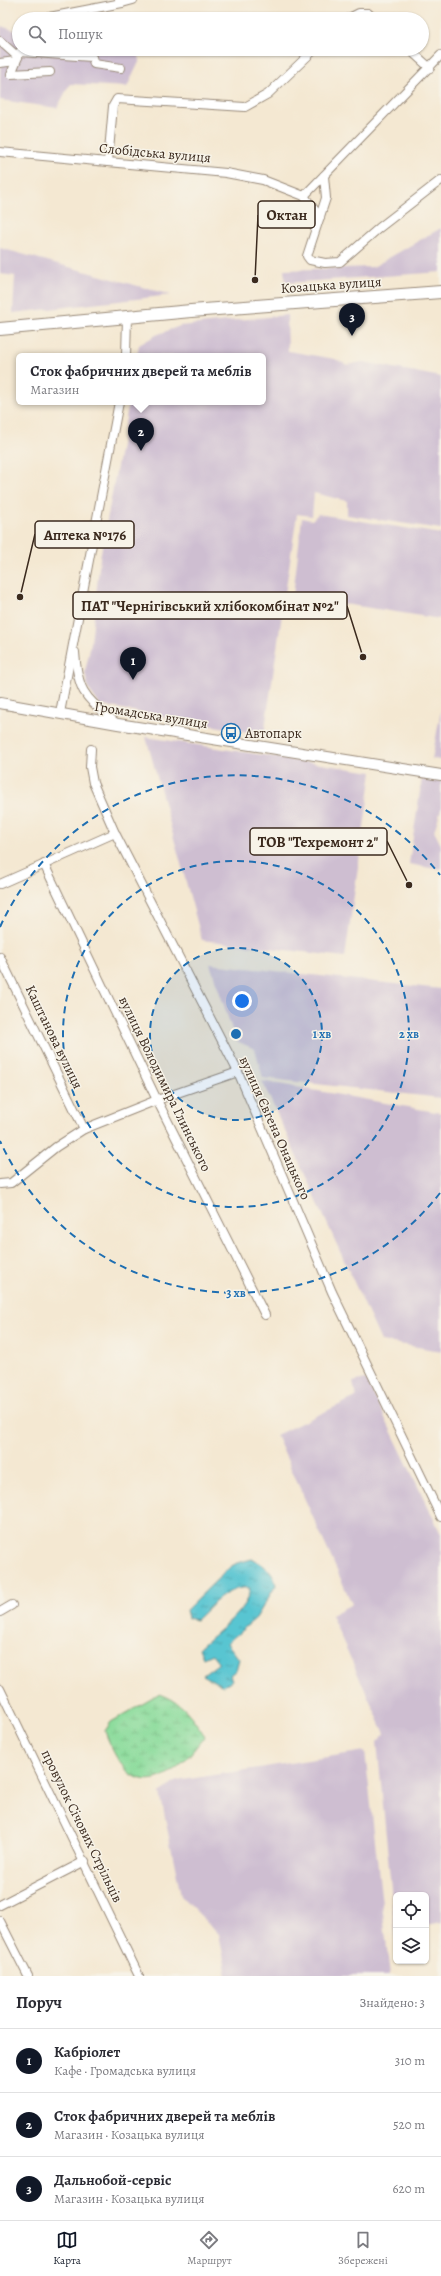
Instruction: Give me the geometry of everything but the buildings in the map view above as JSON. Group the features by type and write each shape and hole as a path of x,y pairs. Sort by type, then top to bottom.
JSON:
{"main road":[{"name":"Козацька вулиця","path":"0,329 127,317 441,292"}],"street":[{"path":"72,12 133,0"},
{"path":"0,41 12,50"},
{"path":"320,217 304,196 441,55"},
{"path":"0,63 17,56"},
{"path":"19,56 11,74 50,72"},
{"path":"56,56 92,57 94,64 122,68"},
{"path":"108,162 113,106 117,99 245,107 268,94 308,56"},
{"path":"417,56 430,68"},
{"name":"Слобідська вулиця","path":"0,152 226,173 263,180 304,196"},
{"path":"324,176 326,198 306,256 310,260 325,263 340,262 379,228 441,180"},
{"path":"126,353 127,317"},
{"path":"60,713 117,405"},
{"path":"74,639 79,684 92,703 118,724"},
{"name":"Громадська вулиця","path":"0,703 118,724 441,775"},
{"name":"вулиця Євгена Онацького","path":"91,749 90,767 93,783 115,833 238,1072 332,1292 441,1517"},
{"path":"0,884 115,833"},
{"name":"вулиця Володимира Глинського","path":"44,864 157,1100 265,1315"},
{"name":"Каштанова вулиця","path":"0,957 3,968 84,1129"},
{"path":"0,1184 11,1182 56,1147 84,1129 157,1100 238,1072"},
{"path":"0,1612 12,1604"},
{"name":"провулок Січових Стрільців","path":"0,1689 139,1976"},
{"path":"0,1905 85,1862"},
{"path":"0,1921 28,1976"}],"shaded area":[{"path":"1,26 12,30 12,56 139,56 140,60 127,87 70,84 57,108 0,100"},
{"path":"441,228 441,272 286,283 284,270 373,267"},
{"path":"0,248 171,295 13,313 15,276 0,274"},
{"path":"287,315 288,351 335,359 347,365 363,362 441,377 441,529 347,515 347,501 314,493 312,516 297,514 264,735 100,705 88,688 85,672 91,643 100,558 128,405 266,405 266,353 138,353 139,345 156,335 180,326"},
{"path":"318,514 441,534 441,619 293,596 302,518 312,520"},
{"path":"441,710 441,760 432,759"},
{"path":"146,737 372,772 345,957 202,940"},
{"path":"422,778 441,781 441,809 434,831 441,845 441,870 409,864"},
{"path":"210,964 441,989 441,1098 263,1078 255,1049 236,1041"},
{"path":"262,1081 441,1113 441,1351 381,1341"},
{"path":"366,1379 441,1534 441,1922 429,1924 429,1892 393,1892 393,1909 377,1742 385,1734 331,1615 352,1604 276,1435 356,1397 353,1382"},
{"path":"365,1751 390,1976 227,1976 219,1934 181,1896 160,1793 177,1781"}],"green space":[{"path":"160,1694 181,1706 191,1716 205,1736 181,1764 167,1774 154,1779 143,1779 133,1775 124,1768 110,1745 105,1731 111,1722"}],"water":[{"path":"252,1559 261,1563 268,1569 276,1585 256,1618 227,1643 239,1659 236,1670 230,1675 232,1680 223,1686 203,1675 219,1663 212,1654 203,1658 199,1648 230,1621 244,1605 250,1588 242,1588 227,1593 196,1620 188,1618 186,1610 230,1567 237,1563"}],"place":[{"name":"Октан","path":"255,280"},
{"name":"Дальнобой-сервіс","path":"352,336"},
{"name":"Сток фабричних дверей та меблів","path":"141,451"},
{"name":"Аптека №176","path":"20,597"},
{"name":"ПАТ \"Чернігівський хлібокомбінат №2\"","path":"363,657"},
{"name":"Кабріолет","path":"133,680"},
{"name":"Автопарк","path":"231,733"},
{"name":"ТОВ \"Техремонт 2\"","path":"409,885"}]}
